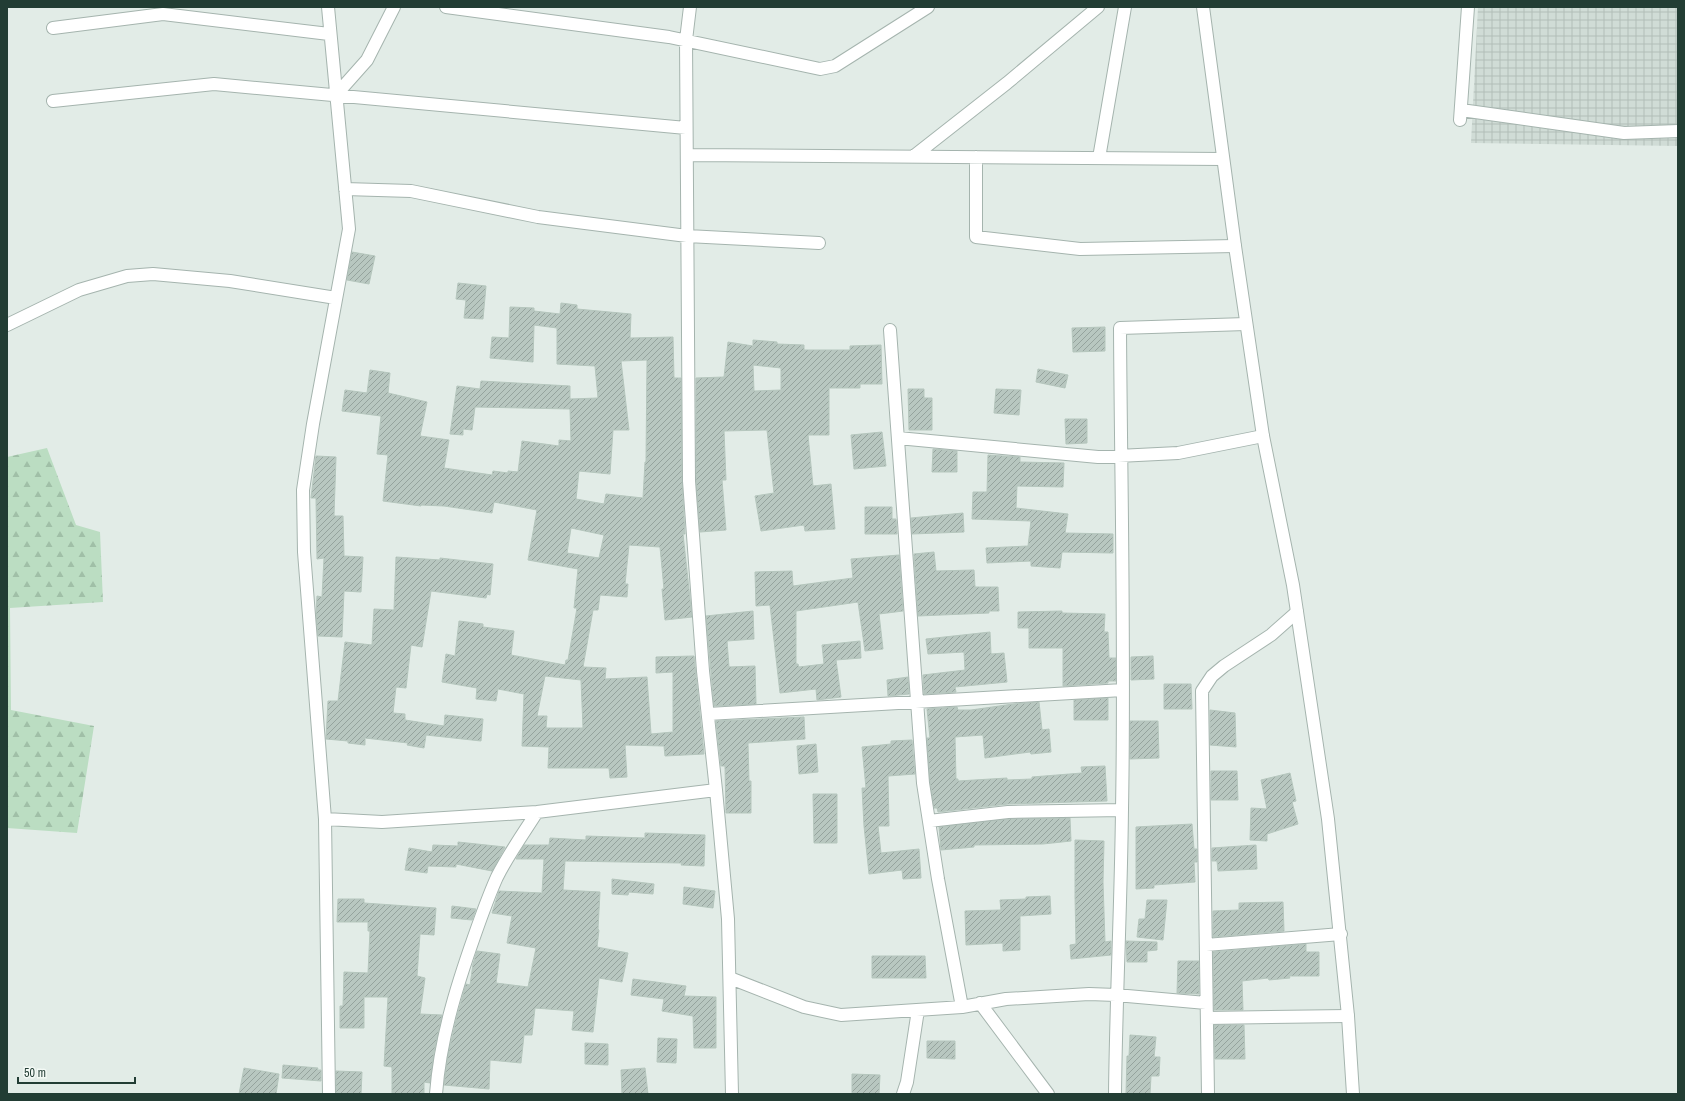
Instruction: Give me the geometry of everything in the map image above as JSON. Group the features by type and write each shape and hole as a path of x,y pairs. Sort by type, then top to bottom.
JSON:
{"street":[{"path":"328,7 329,34 349,229 313,424 303,490 304,552 325,819 329,1094"},
{"path":"335,96 367,60 394,7"},
{"path":"446,7 669,36 820,69 835,66 928,7"},
{"path":"690,7 686,40 689,481 708,714 728,919 732,1094"},
{"path":"914,156 1007,83 1098,7"},
{"path":"1099,158 1124,7"},
{"path":"1202,7 1263,436 1293,585 1328,819 1341,934 1348,1016 1352,1094"},
{"path":"1468,7 1460,115 1624,133 1678,131"},
{"path":"53,28 163,14 329,34"},
{"path":"53,101 214,84 686,128"},
{"path":"686,155 1223,159"},
{"path":"976,157 976,237 1080,249 1235,246"},
{"path":"345,189 411,191 538,217 687,236 819,243"},
{"path":"7,325 79,290 127,276 153,274 230,280 336,298"},
{"path":"1115,1094 1116,995 1122,810 1123,690 1120,328 1246,324"},
{"path":"890,330 923,783 962,1007"},
{"path":"898,438 1098,457 1178,453 1263,436"},
{"path":"1208,1094 1202,691 1212,676 1224,666 1271,635 1297,612"},
{"path":"708,714 1123,690"},
{"path":"325,819 382,822 537,812 716,790"},
{"path":"929,821 1008,812 1122,810"},
{"path":"436,1094 438,1064 466,959 497,878 537,812"},
{"path":"1206,945 1341,934"},
{"path":"730,978 804,1007 841,1015 962,1007 1006,999 1089,994 1206,1003"},
{"path":"980,1003 1048,1094"},
{"path":"903,1094 907,1082 918,1010"},
{"path":"1207,1018 1348,1016"}],"shaded area":[{"path":"1478,7 1678,7 1678,146 1471,143"}],"green space":[{"path":"47,448 76,525 100,532 103,602 10,608 11,710 94,726 77,833 7,828 7,457"}],"building":[{"path":"352,252 375,256 369,284 347,280"},
{"path":"458,283 486,286 483,319 464,318 466,300 456,299"},
{"path":"561,303 577,305 577,309 631,314 630,338 673,337 674,378 681,378 682,481 685,534 683,534 692,617 665,620 660,547 629,545 625,584 628,584 627,597 600,595 598,610 593,610 583,667 606,668 605,679 647,677 651,734 673,732 673,672 656,673 656,657 694,656 704,754 665,756 664,746 625,745 627,777 610,778 609,768 548,768 549,747 522,746 524,694 498,689 496,701 476,699 477,688 442,682 446,654 455,656 459,621 483,624 483,627 514,631 511,655 565,665 566,660 568,660 577,608 574,608 578,569 528,560 537,510 494,502 492,513 444,506 421,506 383,501 388,455 377,454 381,416 342,411 345,390 367,393 370,370 390,373 388,393 427,402 420,436 449,440 444,468 492,475 493,471 508,473 508,471 518,472 522,441 559,446 559,440 571,441 570,409 475,407 472,430 463,429 463,435 450,434 457,386 480,389 481,381 570,386 570,399 598,398 595,366 557,364 557,328 534,325 533,362 490,358 492,337 509,338 510,307 534,308 534,311 560,314","holes":["647,360 646,462 643,498 606,494 604,504 576,499 579,471 610,474 613,430 629,430 621,361","571,528 604,535 599,558 567,553","545,676 581,680 583,728 546,728 547,716 537,716"]},
{"path":"1105,327 1105,351 1073,352 1072,328"},
{"path":"753,340 777,342 777,344 804,345 804,350 850,350 850,346 881,345 882,384 860,384 860,388 829,388 829,435 808,435 813,486 831,484 835,529 805,531 804,525 761,531 755,496 774,493 767,430 724,431 726,480 722,480 726,530 700,532 696,481 696,378 724,377 728,342 753,346","holes":["753,365 781,368 781,390 754,391"]},
{"path":"1038,369 1068,375 1065,388 1036,382"},
{"path":"908,389 924,389 924,398 932,398 932,430 909,430"},
{"path":"996,389 1021,390 1019,415 994,413"},
{"path":"1065,419 1087,419 1087,443 1066,444"},
{"path":"882,432 886,466 854,469 851,435"},
{"path":"933,449 957,451 957,472 932,472"},
{"path":"988,455 1020,457 1020,462 1064,463 1063,487 1017,486 1016,508 1068,514 1065,533 1113,534 1113,553 1062,552 1060,568 1031,566 1031,561 987,563 986,548 1028,546 1031,521 972,519 973,492 987,492"},
{"path":"316,456 336,457 334,516 343,516 344,556 363,557 361,592 344,591 342,637 318,636 316,615 317,596 322,597 324,558 317,559 316,498 311,498"},
{"path":"865,507 892,507 892,519 896,519 897,534 865,534"},
{"path":"963,513 964,532 912,534 911,518"},
{"path":"934,552 936,571 974,570 975,587 998,587 999,611 989,611 989,613 918,616 914,554"},
{"path":"899,555 903,611 879,614 883,649 865,651 858,602 796,611 796,664 798,664 799,667 824,664 822,645 860,641 861,658 836,660 841,697 817,700 816,689 780,693 770,605 756,606 755,572 792,571 793,586 853,578 851,559"},
{"path":"396,557 440,560 440,558 493,564 490,595 487,594 486,598 431,591 422,647 411,645 406,688 396,687 393,713 405,714 405,720 444,726 445,715 483,719 481,741 426,735 424,748 407,745 408,743 365,738 365,745 348,743 348,741 326,739 328,701 338,701 345,642 372,645 374,609 394,610"},
{"path":"753,611 754,639 727,641 729,667 755,666 756,704 714,706 706,616"},
{"path":"1062,611 1062,613 1105,614 1104,632 1108,632 1109,658 1116,658 1116,681 1108,681 1108,683 1063,686 1063,648 1029,648 1029,628 1018,628 1018,612"},
{"path":"990,632 991,654 1004,653 1007,682 955,687 956,692 924,694 923,675 965,670 964,652 928,654 926,639"},
{"path":"1153,656 1154,679 1131,680 1131,657"},
{"path":"908,677 909,694 888,696 887,680"},
{"path":"1164,684 1191,684 1192,709 1164,709"},
{"path":"1108,698 1108,720 1074,720 1074,700"},
{"path":"1039,702 1042,730 1049,729 1051,752 1031,754 1030,752 985,758 983,735 955,737 956,779 958,779 958,781 1007,778 1007,780 1032,779 1032,777 1082,773 1081,767 1105,766 1107,801 1008,804 938,812 937,808 934,808 930,782 927,738 930,738 927,709 957,707 958,710 971,710"},
{"path":"1210,710 1235,713 1236,747 1210,745"},
{"path":"804,717 805,739 748,743 749,781 751,781 751,813 726,813 725,766 721,766 716,721"},
{"path":"1130,721 1158,721 1159,758 1130,759"},
{"path":"912,740 915,774 888,776 889,826 878,826 881,853 919,849 921,878 903,879 902,870 869,874 864,826 862,788 866,788 862,747 891,744 891,741"},
{"path":"816,744 818,772 799,774 797,746"},
{"path":"1211,771 1237,771 1238,800 1211,800"},
{"path":"1290,773 1296,801 1292,802 1298,824 1267,834 1267,841 1250,840 1251,808 1267,809 1261,780"},
{"path":"813,794 837,794 837,843 814,843"},
{"path":"1070,818 1071,841 1043,844 974,845 974,847 941,850 939,827 1008,819"},
{"path":"1192,824 1194,849 1197,849 1197,862 1194,862 1195,882 1154,885 1154,888 1136,889 1136,827"},
{"path":"645,833 705,835 704,866 681,865 682,863 565,861 563,890 600,892 597,947 628,953 622,982 599,978 593,1032 572,1030 574,1011 535,1008 532,1035 524,1035 521,1063 490,1060 489,1089 444,1085 448,1055 457,1016 466,984 470,985 473,964 477,951 500,954 496,983 528,987 536,948 507,943 512,916 492,913 499,891 542,893 544,859 516,859 524,845 549,845 550,838 586,840 586,836 645,838"},
{"path":"1075,840 1104,841 1103,882 1105,942 1111,941 1111,955 1071,959 1070,945 1076,944"},
{"path":"458,842 505,847 492,871 456,864 456,867 428,866 427,873 405,870 409,848 432,852 433,845 458,846"},
{"path":"1256,845 1257,869 1218,871 1217,861 1212,861 1212,848"},
{"path":"612,879 654,884 653,894 629,892 628,895 612,894"},
{"path":"684,887 715,891 713,908 683,904"},
{"path":"1050,896 1051,914 1020,916 1020,950 1003,951 1003,943 966,945 965,911 1001,910 1000,900"},
{"path":"338,899 364,899 364,903 436,908 434,935 420,934 417,976 425,978 420,1014 442,1015 434,1052 430,1083 424,1082 424,1094 392,1094 392,1067 384,1066 388,997 364,997 364,1028 340,1028 340,1006 343,1006 344,972 368,973 370,931 368,931 368,922 337,922"},
{"path":"1147,900 1167,900 1163,940 1137,937 1139,919 1145,919"},
{"path":"1283,902 1284,931 1213,937 1213,911 1239,910 1239,903"},
{"path":"452,906 476,909 472,920 451,918"},
{"path":"1126,941 1157,942 1157,950 1147,951 1147,962 1127,962"},
{"path":"1306,944 1306,952 1319,952 1319,976 1289,976 1290,978 1269,980 1268,978 1242,981 1243,1010 1214,1010 1213,952"},
{"path":"872,956 925,956 926,978 872,978"},
{"path":"1178,961 1199,961 1199,994 1177,993"},
{"path":"633,979 686,986 684,996 716,997 716,1048 694,1048 693,1016 662,1011 664,999 631,995"},
{"path":"1214,1025 1244,1025 1245,1059 1215,1059"},
{"path":"1130,1035 1156,1037 1154,1057 1160,1057 1159,1076 1151,1076 1150,1094 1126,1094 1127,1056 1129,1056"},
{"path":"658,1038 677,1039 676,1063 657,1062"},
{"path":"927,1041 955,1041 955,1059 927,1058"},
{"path":"585,1043 608,1044 608,1065 585,1064"},
{"path":"283,1065 318,1068 317,1070 321,1070 321,1081 282,1078"},
{"path":"244,1068 279,1074 276,1094 239,1094"},
{"path":"645,1068 648,1094 622,1094 621,1070"},
{"path":"336,1071 362,1072 361,1094 336,1094"},
{"path":"852,1074 880,1075 879,1094 852,1094"}]}
